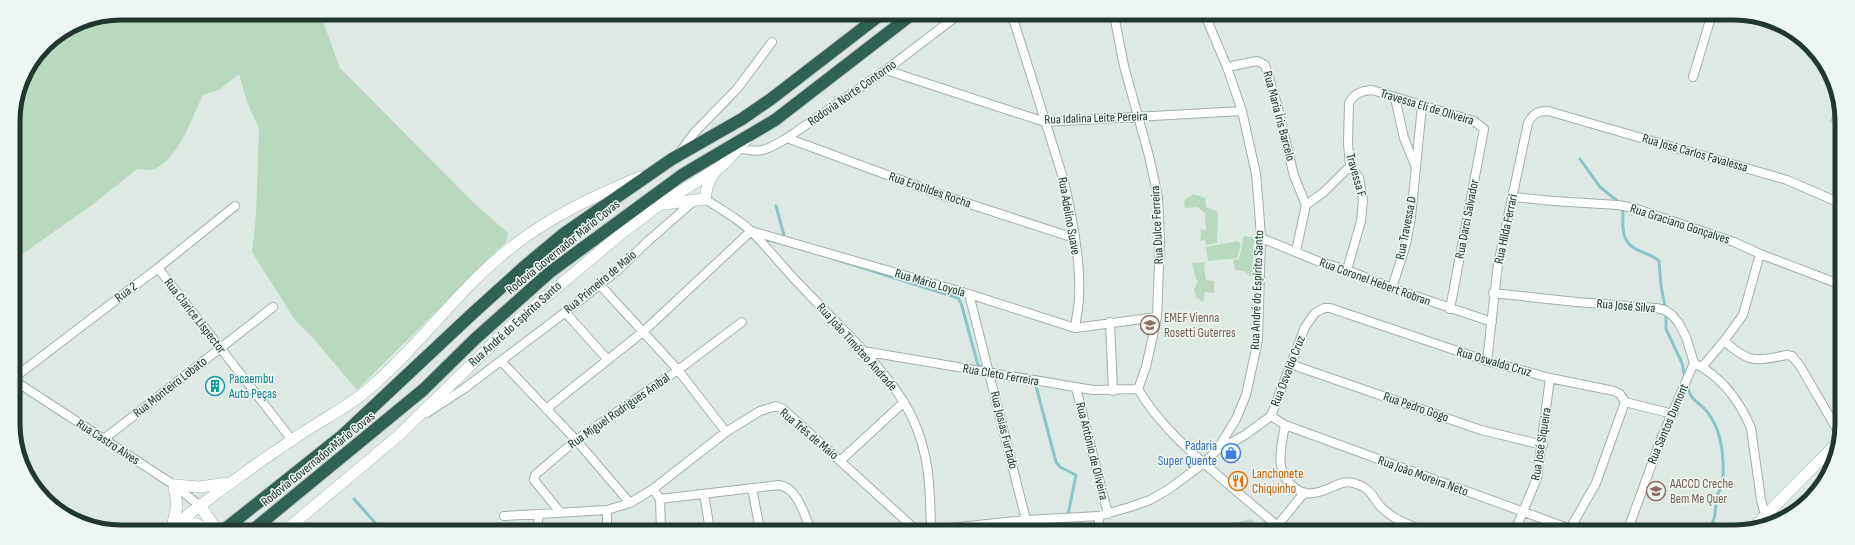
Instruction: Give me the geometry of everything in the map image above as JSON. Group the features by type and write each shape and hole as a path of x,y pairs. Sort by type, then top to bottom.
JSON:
{"highway":[{"name":"Rodovia Governador Mário Covas","path":"231,525 343,435 530,261 562,235 678,156 742,119 873,20"},
{"name":"Rodovia Governador Mário Covas","path":"259,525 423,390 475,339 550,272 682,175 752,133 810,93 905,20"}],"street":[{"name":"Rodovia Norte Contorno","path":"738,148 759,152 770,148 787,138 886,70 951,20"},
{"name":"Rua Adelino Suave","path":"1014,20 1064,178 1070,205 1079,297 1075,328"},
{"name":"Rua Dulce Ferreira","path":"1115,20 1124,66 1149,156 1158,197 1160,239 1158,317 1146,367 1138,390"},
{"name":"Rua André do Espírito Santo","path":"978,525 1104,515 1150,500 1169,489 1204,463 1217,450 1236,419 1246,395 1254,366 1258,340 1261,238 1256,174 1242,110 1227,67 1207,20"},
{"path":"1693,77 1710,20"},
{"path":"678,156 694,133 737,89 772,42"},
{"name":"Rua Maria Íris Barcelo","path":"1227,67 1257,61 1265,65 1277,104 1294,176 1306,205"},
{"name":"Rua Idalina Leite Pereira","path":"886,70 1045,122 1138,118 1242,110"},
{"name":"Travessa Eli de Oliveira","path":"1349,103 1355,94 1362,91 1372,90 1474,121 1484,129"},
{"name":"Rua Travessa D","path":"1395,98 1404,138 1416,168"},
{"name":"Travessa F","path":"1347,270 1361,221 1363,200 1359,178 1350,166 1348,143 1349,103"},
{"name":"Rua Travessa D","path":"1392,288 1406,244 1411,217 1422,106"},
{"name":"Rua Hilda Ferrari","path":"1487,361 1498,264 1528,123 1533,115 1540,111 1548,110"},
{"name":"Rua José Carlos Favalessa","path":"1548,110 1787,180 1835,201"},
{"name":"Rua Darci Salvador","path":"1450,309 1484,129"},
{"name":"Rua André do Espírito Santo","path":"292,525 373,458 512,325 606,245 659,205 723,164 752,133"},
{"name":"Rua Erotildes Rocha","path":"787,138 936,193 1074,238"},
{"path":"700,200 711,177 723,164"},
{"path":"1296,251 1306,205 1324,192 1350,166"},
{"name":"Rodovia Governador Mário Covas","path":"174,525 292,440 343,408 368,389 494,262 532,232 582,202 657,170"},
{"name":"Rua Graciano Gonçalves","path":"1513,197 1618,205 1634,208 1734,242 1760,254 1835,282"},
{"path":"546,409 644,331 751,231 700,200 659,205"},
{"name":"Rua Primeiro de Maio","path":"410,424 465,388 502,361 600,285 700,200"},
{"name":"Rua 2","path":"20,373 158,268 235,206"},
{"name":"Rua Mário Loyola","path":"751,231 969,294 1075,328 1110,322 1158,317"},
{"name":"Rua João Timóteo Andrade","path":"751,231 863,351 904,402 919,435 927,461 930,476 930,525"},
{"name":"Rua Coronel Hebert Robran","path":"1261,238 1296,251 1314,260 1347,270 1450,309 1492,322"},
{"path":"1702,367 1743,315 1760,254"},
{"name":"Rua Clarice Lispector","path":"158,268 292,440"},
{"path":"600,285 644,331 678,370 726,432"},
{"name":"Rua José Silva","path":"1494,293 1664,310 1672,315 1678,322 1686,337 1694,363"},
{"name":"Rua Josias Furtado","path":"969,294 1026,520"},
{"name":"Rua Monteiro Lobato","path":"104,439 274,307"},
{"name":"Rua Oswaldo Cruz","path":"1315,313 1324,308 1330,308 1487,361 1550,378 1614,391 1620,394 1625,402 1673,414"},
{"path":"565,312 608,360"},
{"name":"Rua Osvaldo Cruz","path":"1217,450 1245,435 1271,416 1305,327 1315,313"},
{"name":"Rua Miguel Rodrigues Aníbal","path":"560,512 534,477 576,440 678,370 742,322"},
{"path":"1110,322 1113,391"},
{"path":"1724,341 1747,358 1756,361 1787,355 1792,356 1800,366 1835,426"},
{"name":"Rua Cleto Ferreira","path":"863,351 1076,388 1113,391 1138,390"},
{"path":"502,361 576,440 630,503"},
{"path":"1694,363 1702,367 1727,388 1746,417 1750,428 1760,494 1765,515"},
{"name":"Rua Santos Dumont","path":"1630,525 1656,452 1694,363"},
{"name":"Rua Pedro Gogo","path":"1290,364 1474,427 1543,445"},
{"name":"Rua José Siqueira","path":"1518,525 1537,478 1543,445 1550,378"},
{"name":"Rua Castro Alves","path":"20,384 174,485 200,506"},
{"name":"Rua Antônio de Oliveira","path":"1076,388 1104,515 1101,525"},
{"path":"1138,390 1170,431 1204,463 1276,525"},
{"path":"840,461 904,402"},
{"path":"1575,525 1596,483 1625,402"},
{"name":"Rua Três de Maio","path":"504,516 607,510 630,503 653,489 726,432 760,411 776,406 783,409 910,525"},
{"name":"Rua João Moreira Neto","path":"1271,416 1285,425 1559,525"},
{"path":"1285,425 1281,449 1282,473 1292,486 1304,493 1312,494 1324,491 1342,482 1351,482 1366,488 1381,506 1402,522 1410,525"},
{"path":"1758,522 1832,448"},
{"path":"171,525 177,506 174,485 199,487 231,483"},
{"path":"660,499 780,485 790,489 796,497 809,525"},
{"path":"752,488 759,525"},
{"path":"653,489 660,499 661,525"},
{"path":"1282,525 1304,493"},
{"path":"704,494 709,525"},
{"path":"200,506 213,525"},
{"path":"607,510 607,525"},
{"path":"538,525 539,514"},
{"path":"176,525 190,522 198,525"}],"green space":[{"path":"114,20 323,20 340,68 474,203 508,233 506,242 357,390 313,338 295,320 252,252 256,215 259,128 247,102 239,74 219,90 203,95 185,135 173,154 166,161 153,169 137,169 92,205 20,256 20,114 23,95 37,65 54,45 76,30 95,23"},
{"path":"1834,112 1835,125 1829,122"},
{"path":"1193,194 1205,198 1206,207 1218,212 1217,243 1206,245 1205,240 1200,241 1200,229 1206,230 1205,213 1197,207 1185,208 1184,201"},
{"path":"1244,236 1255,238 1253,247 1253,274 1251,277 1244,271 1235,270 1233,260 1239,259"},
{"path":"1238,241 1241,244 1237,258 1208,261 1206,247"},
{"path":"1206,262 1204,265 1206,280 1214,281 1214,293 1205,292 1203,302 1196,297 1194,290 1198,281 1196,279 1192,263"},
{"path":"1251,519 1256,525 1235,525 1235,523"}],"waterway":[{"path":"1580,159 1600,187 1620,203"},
{"path":"776,206 785,239"},
{"path":"1623,208 1623,227 1625,238 1628,243 1633,248 1653,256 1659,261 1661,286 1666,311 1666,329 1682,363 1685,377"},
{"path":"787,244 958,298 961,303 978,365 983,368"},
{"path":"998,377 1007,380 1027,382 1036,386 1056,462 1060,467 1076,475 1066,525"},
{"path":"1687,384 1693,399 1705,409 1713,420 1721,445 1723,480 1717,497 1714,520 1712,525"},
{"path":"354,499 377,525"}],"place":[{"name":"EMEF Vienna Rosetti Guterres","path":"1150,325"},
{"name":"Pacaembu Auto Peças","path":"215,386"},
{"name":"Padaria Super Quente","path":"1231,453"},
{"name":"Lanchonete Chiquinho","path":"1238,481"},
{"name":"AACCD Creche Bem Me Quer","path":"1656,491"}]}
